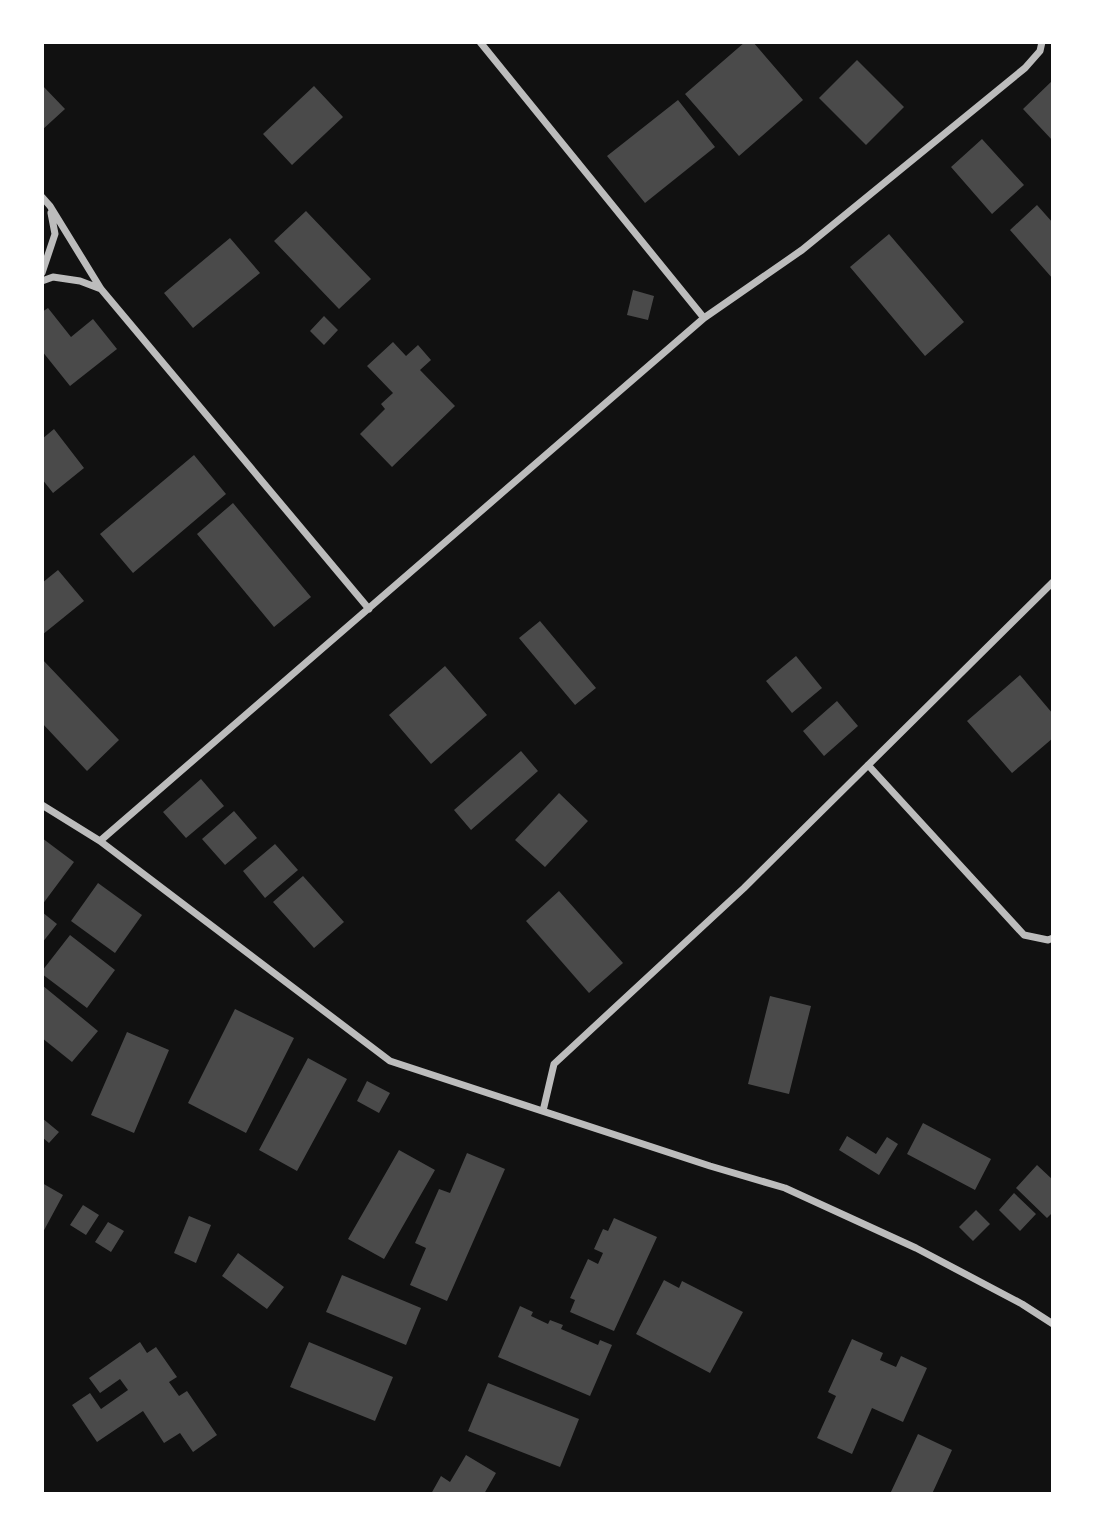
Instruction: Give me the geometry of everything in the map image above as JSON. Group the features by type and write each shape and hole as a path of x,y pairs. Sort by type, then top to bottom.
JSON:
{"street":[{"path":"480,42 704,318"},
{"path":"100,841 704,318 802,250 1026,68 1040,51 1042,42"},
{"path":"42,197 102,289 369,609"},
{"path":"42,273 55,234 50,206"},
{"path":"42,281 53,277 80,281 102,289"},
{"path":"543,1111 554,1064 744,888 1053,582"},
{"path":"869,765 1024,935 1048,940 1053,938"},
{"path":"42,805 100,841 390,1061 785,1188 916,1248 1022,1304 1053,1324"}],"building":[{"path":"745,42 753,42 803,100 739,156 685,94"},
{"path":"857,60 904,107 866,145 819,98"},
{"path":"1053,80 1053,141 1023,109"},
{"path":"42,85 65,109 42,130"},
{"path":"314,86 343,117 292,165 263,134"},
{"path":"678,100 715,147 645,203 607,156"},
{"path":"982,139 1024,185 992,214 951,167"},
{"path":"1037,205 1053,223 1053,279 1010,230"},
{"path":"306,211 371,279 339,309 274,241"},
{"path":"889,234 964,322 925,356 850,267"},
{"path":"230,238 260,273 193,328 164,293"},
{"path":"633,290 654,296 648,320 627,315"},
{"path":"48,308 71,337 93,319 117,349 70,386 42,351 42,312"},
{"path":"324,316 338,330 324,345 310,331"},
{"path":"393,342 406,356 418,345 431,360 420,370 455,406 392,467 360,434 385,409 381,404 393,393 367,366"},
{"path":"54,429 84,468 53,493 42,479 42,439"},
{"path":"194,455 226,494 133,573 100,534"},
{"path":"233,503 311,597 274,627 197,534"},
{"path":"58,570 84,601 42,635 42,583"},
{"path":"540,621 596,688 575,705 519,638"},
{"path":"796,656 822,688 792,713 766,681"},
{"path":"42,659 119,740 87,771 42,723"},
{"path":"445,666 487,715 431,764 389,715"},
{"path":"1020,675 1053,714 1053,738 1012,773 967,721"},
{"path":"837,701 858,726 824,756 803,731"},
{"path":"521,751 538,771 471,830 454,810"},
{"path":"201,779 224,806 186,838 163,812"},
{"path":"559,793 588,821 545,867 515,840"},
{"path":"234,811 257,838 225,865 202,839"},
{"path":"42,838 74,862 42,905"},
{"path":"275,844 298,870 265,898 243,871"},
{"path":"303,876 344,922 314,948 273,902"},
{"path":"98,883 142,915 115,953 71,921"},
{"path":"559,891 623,963 589,993 526,921"},
{"path":"42,912 57,924 42,943"},
{"path":"70,935 115,970 87,1008 42,974"},
{"path":"42,985 98,1031 72,1062 42,1038"},
{"path":"770,996 811,1006 789,1094 748,1084"},
{"path":"235,1009 294,1038 246,1133 188,1103"},
{"path":"127,1032 169,1050 134,1133 91,1115"},
{"path":"308,1058 347,1079 297,1171 259,1150"},
{"path":"367,1081 390,1093 379,1113 357,1101"},
{"path":"42,1118 59,1132 49,1143 42,1137"},
{"path":"923,1123 991,1159 975,1190 907,1154"},
{"path":"847,1136 876,1154 887,1137 898,1144 879,1175 839,1150"},
{"path":"399,1150 435,1170 384,1259 348,1239"},
{"path":"467,1153 505,1169 447,1301 410,1285 426,1248 415,1243 439,1189 450,1193"},
{"path":"1037,1165 1053,1180 1053,1212 1047,1218 1016,1188"},
{"path":"42,1183 63,1195 42,1234"},
{"path":"1014,1193 1036,1214 1020,1231 999,1210"},
{"path":"83,1205 99,1215 86,1235 70,1225"},
{"path":"976,1210 990,1224 973,1241 959,1227"},
{"path":"189,1216 211,1225 196,1263 174,1253"},
{"path":"614,1218 657,1237 614,1331 570,1312 575,1300 570,1298 588,1259 598,1264 603,1253 594,1249 603,1229 608,1231"},
{"path":"108,1222 124,1231 111,1252 95,1242"},
{"path":"238,1253 284,1287 267,1309 222,1276"},
{"path":"342,1275 421,1308 406,1345 326,1312"},
{"path":"664,1280 679,1288 682,1281 743,1312 710,1373 636,1334"},
{"path":"520,1306 533,1312 531,1316 548,1324 550,1320 563,1325 561,1329 598,1345 600,1340 612,1345 590,1396 498,1357"},
{"path":"852,1339 883,1353 880,1360 896,1367 901,1356 927,1368 903,1422 872,1408 852,1454 817,1438 836,1396 828,1392"},
{"path":"140,1342 147,1353 156,1347 177,1377 169,1382 179,1396 187,1391 217,1435 193,1452 180,1433 164,1443 143,1411 97,1442 72,1405 90,1393 101,1409 128,1390 120,1379 100,1393 89,1378"},
{"path":"309,1342 393,1377 375,1421 290,1387"},
{"path":"488,1383 579,1419 560,1467 468,1431"},
{"path":"918,1434 952,1450 932,1494 890,1494"},
{"path":"466,1455 496,1473 484,1494 431,1494 441,1476 450,1482"}]}
